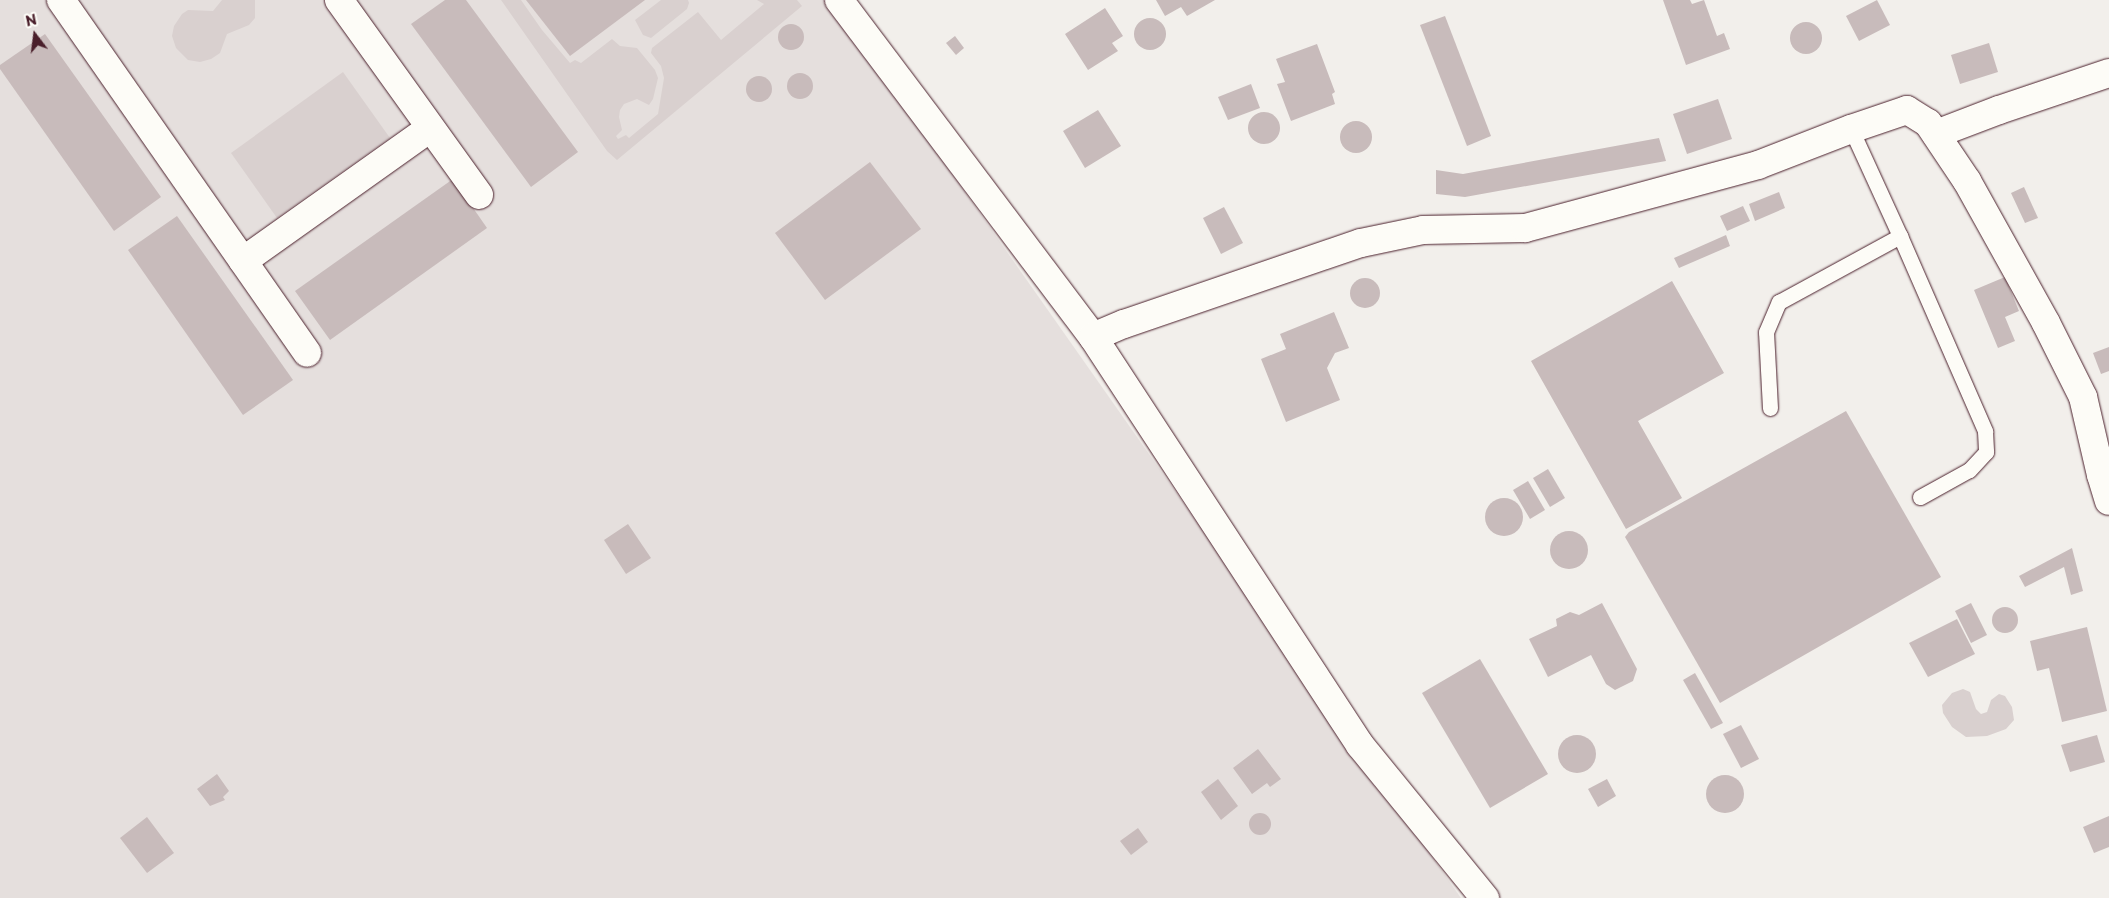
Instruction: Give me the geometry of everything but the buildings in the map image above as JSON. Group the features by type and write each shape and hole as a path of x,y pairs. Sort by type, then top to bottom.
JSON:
{"street":[{"path":"62,0 307,353"},
{"path":"339,0 479,195"},
{"path":"839,0 1092,337 1360,745 1485,898"},
{"path":"1936,134 1999,110 2109,73"},
{"path":"1092,337 1124,324 1360,244 1423,230 1525,228 1758,165 1851,129 1907,110 1928,123 1967,181 2010,257 2083,397 2100,475 2109,501"},
{"path":"243,261 430,128"}],"lane":[{"path":"1851,129 1900,236 1984,431 1986,452 1969,470 1920,498"},
{"path":"1770,408 1766,332 1779,302 1900,236"}],"shaded area":[{"path":"0,0 830,0 1461,898 0,898"},
{"path":"222,0 255,0 255,18 249,25 227,34 220,53 211,59 200,62 188,60 176,48 172,36 174,26 182,14 188,10 213,11"},
{"path":"501,0 521,0 542,30 570,63 575,60 581,63 612,39 620,46 637,48 655,70 658,78 653,99 649,105 637,99 624,104 620,110 619,117 622,130 616,136 618,139 626,135 629,138 658,114 664,78 661,66 651,53 652,48 698,12 721,40 764,4 757,0 797,0 802,6 617,160 607,151"},
{"path":"661,0 688,0 689,3 687,9 651,38 643,35 635,20"},
{"path":"343,72 390,138 277,218 231,153"},
{"path":"1963,689 1970,692 1976,709 1981,714 1987,712 1991,700 1999,694 2005,696 2012,707 2014,720 2006,729 1987,736 1966,737 1952,727 1943,713 1942,705 1952,693"}]}
